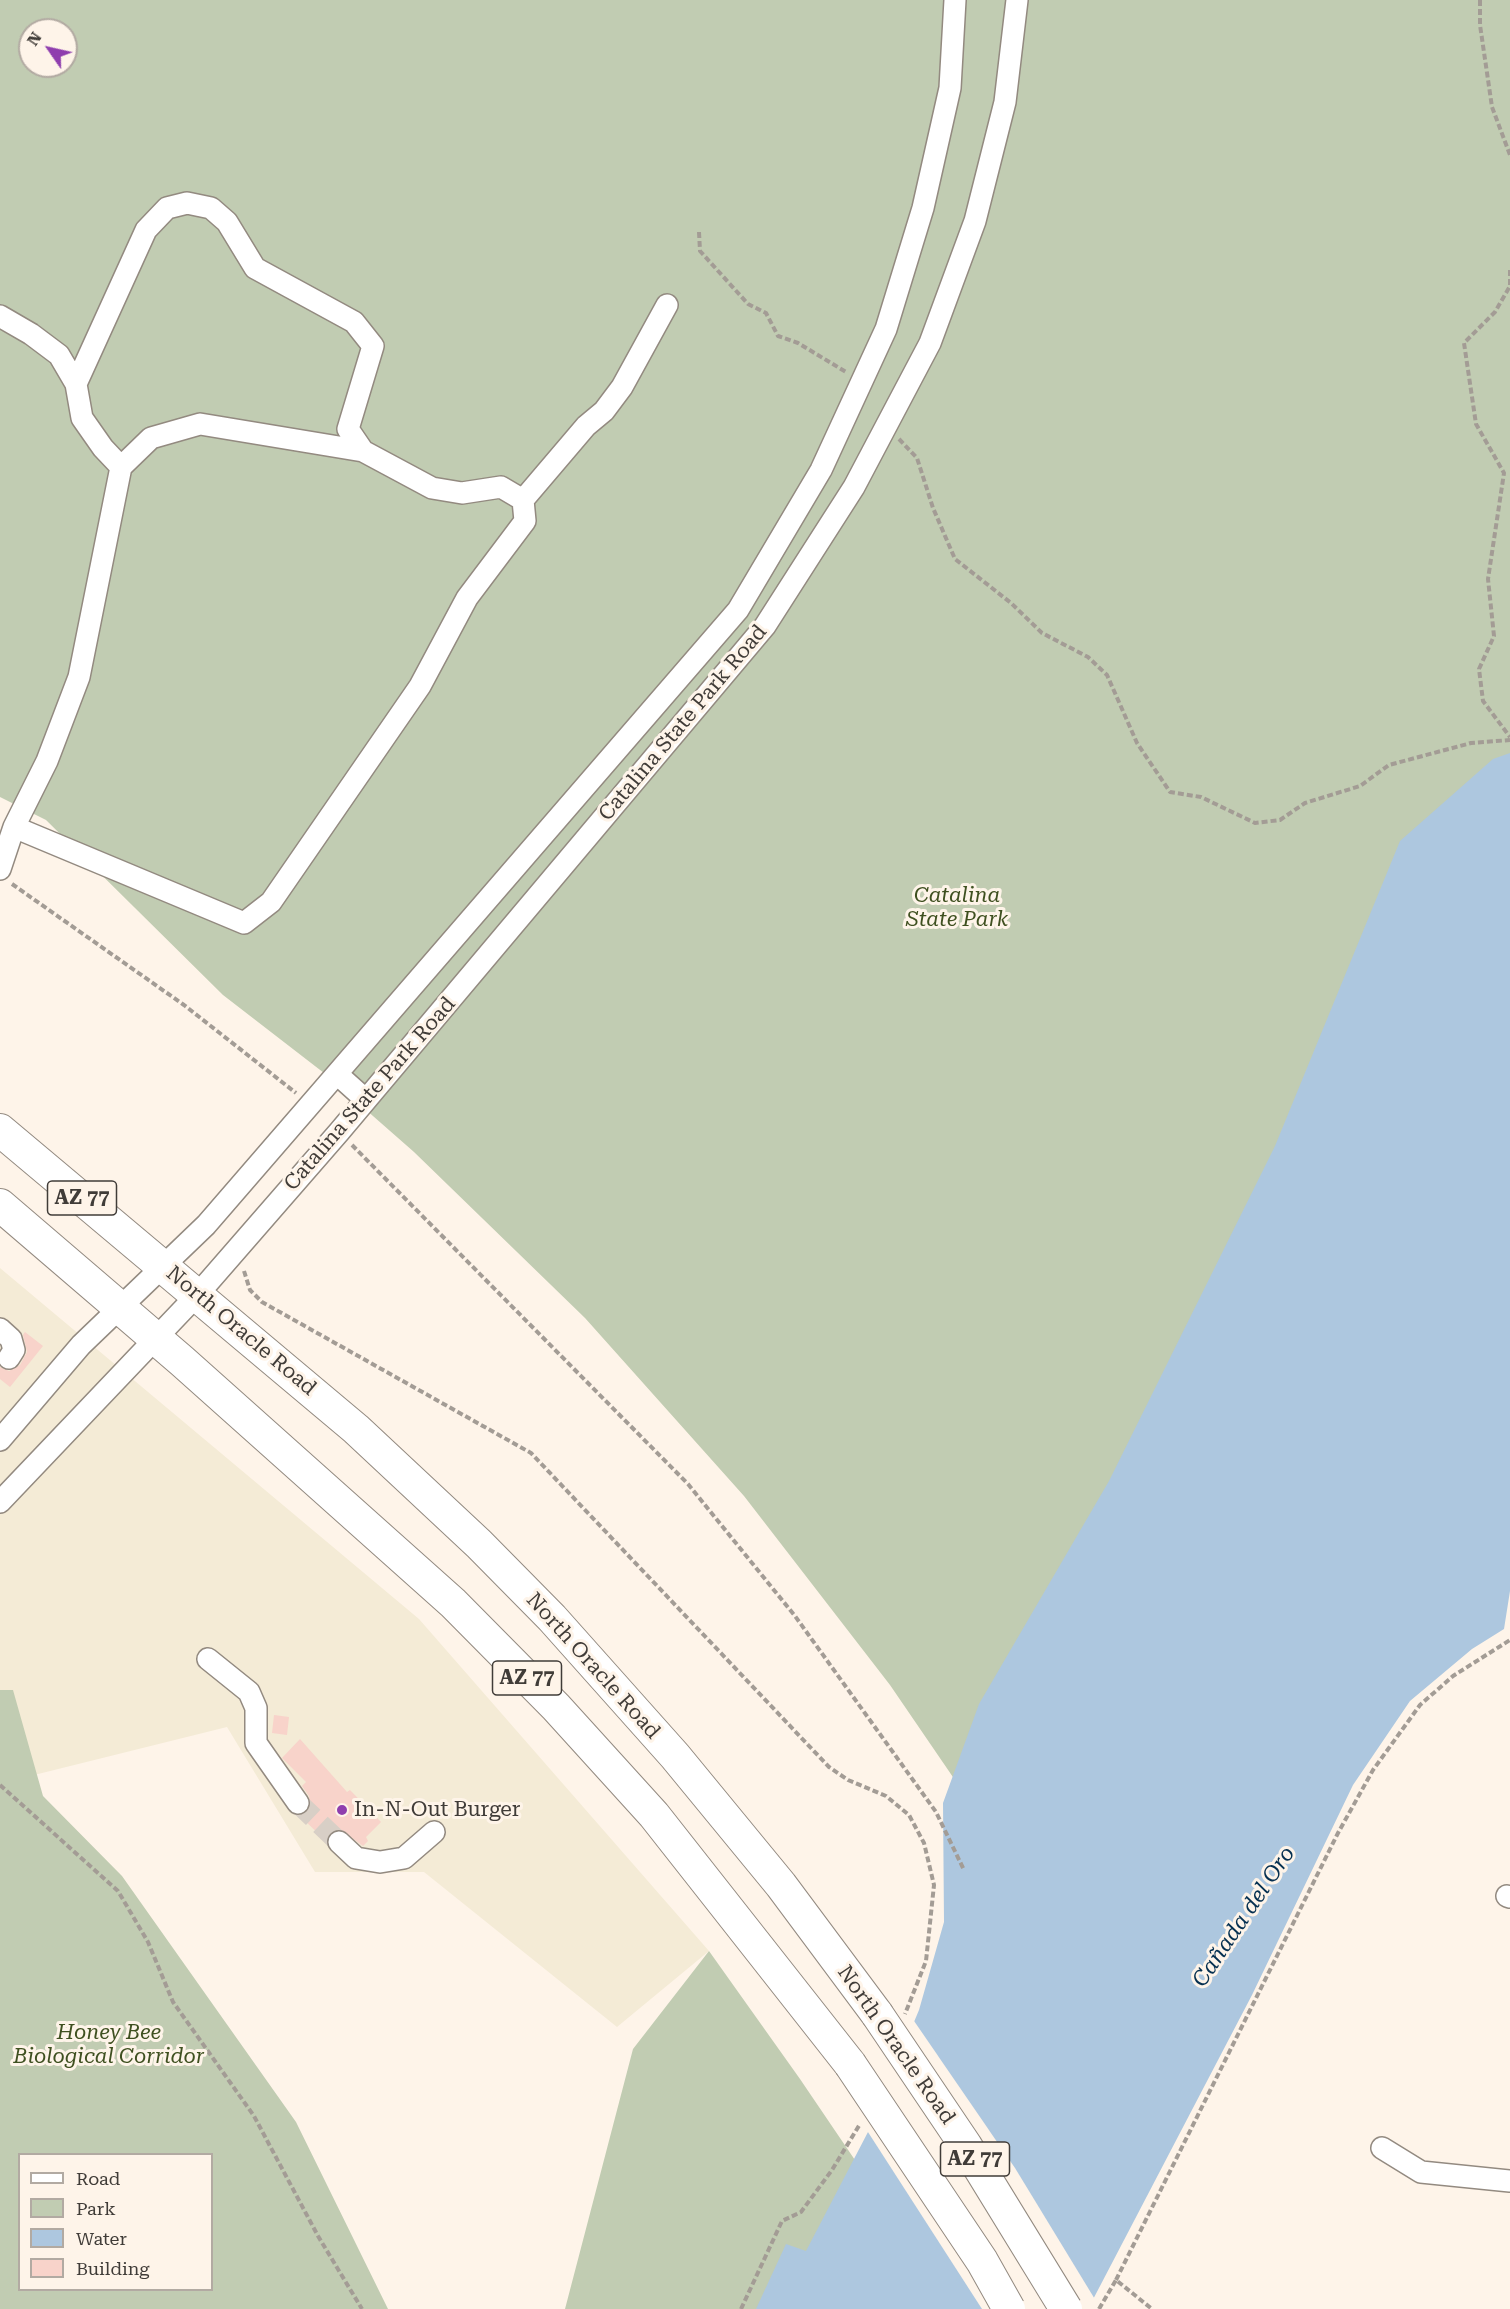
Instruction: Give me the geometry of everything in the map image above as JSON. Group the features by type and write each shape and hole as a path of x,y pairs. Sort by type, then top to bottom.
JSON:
{"highway":[{"name":"North Oracle Road","path":"0,1130 198,1294 364,1437 479,1544 552,1618 675,1756 781,1885 877,2014 966,2146 1066,2309"},
{"name":"AZ 77","path":"0,1205 121,1307 445,1595 556,1707 654,1815 850,2064 982,2261 1009,2309"}],"street":[{"name":"Catalina State Park Road","path":"0,1440 81,1345 206,1225 738,610 821,470 886,329 923,207 950,88 955,0"},
{"name":"Catalina State Park Road","path":"0,1502 198,1294 339,1132 765,626 854,487 930,344 975,221 1005,102 1017,0"},
{"path":"76,384 146,230 167,208 187,203 211,208 227,222 255,268 354,322 373,346 348,429 363,451"},
{"path":"14,827 244,923 272,902 420,686 467,598 525,522 523,500 616,395 667,305"},
{"path":"0,316 31,334 59,355 76,384 82,418 103,448 121,467"},
{"path":"4,876 14,827 47,761 79,677 121,467 151,438 200,424 363,451 432,488 462,493 501,487 523,500"},
{"path":"336,1074 366,1100"},
{"path":"0,1329 11,1339 14,1350 9,1358"},
{"path":"208,1659 249,1692 256,1708 256,1743 298,1803"},
{"path":"339,1842 356,1858 380,1862 404,1858 434,1832"},
{"path":"1382,2148 1421,2172 1510,2181"}],"path":[{"path":"1480,0 1480,25 1492,107 1510,155"},
{"path":"699,232 700,251 748,304 766,313 778,336 798,343 851,375 860,386"},
{"path":"888,424 917,458 933,508 955,559 1011,603 1042,633 1088,657 1107,675 1137,743 1170,792 1201,797 1255,823 1280,820 1305,803 1360,786 1389,765 1471,743 1510,739 1483,701 1479,669 1494,636 1488,579 1504,473 1476,424 1464,343 1495,312 1510,286 1510,270"},
{"path":"4,876 184,1005 310,1105"},
{"path":"339,1132 688,1484 795,1616 936,1812 964,1870"},
{"path":"1099,2309 1116,2280 1338,1833 1373,1770 1420,1705 1453,1676 1510,1641"},
{"path":"0,1785 118,1891 148,1942 173,2002 254,2116 318,2236 362,2309"},
{"path":"1116,2280 1152,2309"}],"shaded area":[{"path":"0,1268 419,1619 709,1951 617,2027 424,1872 315,1872 227,1727 18,1779 0,1762"}],"green space":[{"name":"Catalina State Park","path":"0,0 1510,0 1510,1553 957,1783 890,1685 744,1496 585,1318 414,1152 324,1073 223,995 46,820 0,797"},
{"name":"Honey Bee Biological Corridor","path":"0,1690 13,1690 43,1796 122,1876 296,2122 388,2309 0,2309"},
{"path":"709,1951 800,2079 956,2309 565,2309 633,2049"}],"water":[{"name":"Cañada del Oro","path":"1510,753 1510,1591 1504,1629 1472,1649 1410,1701 1353,1785 1252,1995 1088,2309 756,2309 786,2244 806,2251 868,2132 919,2010 944,1922 943,1803 979,1704 1109,1481 1275,1146 1400,841 1493,759"}],"pier":[{"path":"912,2018 1015,2168 1096,2301 1092,2309 982,2309 866,2129"}],"building":[{"path":"25,1332 43,1346 10,1387 0,1379 0,1367 9,1371 20,1365 27,1352 23,1335"},
{"path":"274,1715 289,1717 287,1735 272,1733"},
{"name":"In-N-Out Burger","path":"300,1739 347,1792 350,1790 381,1822 366,1837 368,1841 363,1846 341,1830 330,1833 327,1842 300,1816 310,1808 309,1796 302,1786 306,1782 282,1758"}],"tunnel":[{"path":"298,1803 339,1842"}],"place":[{"name":"In-N-Out Burger","path":"342,1810"}]}
